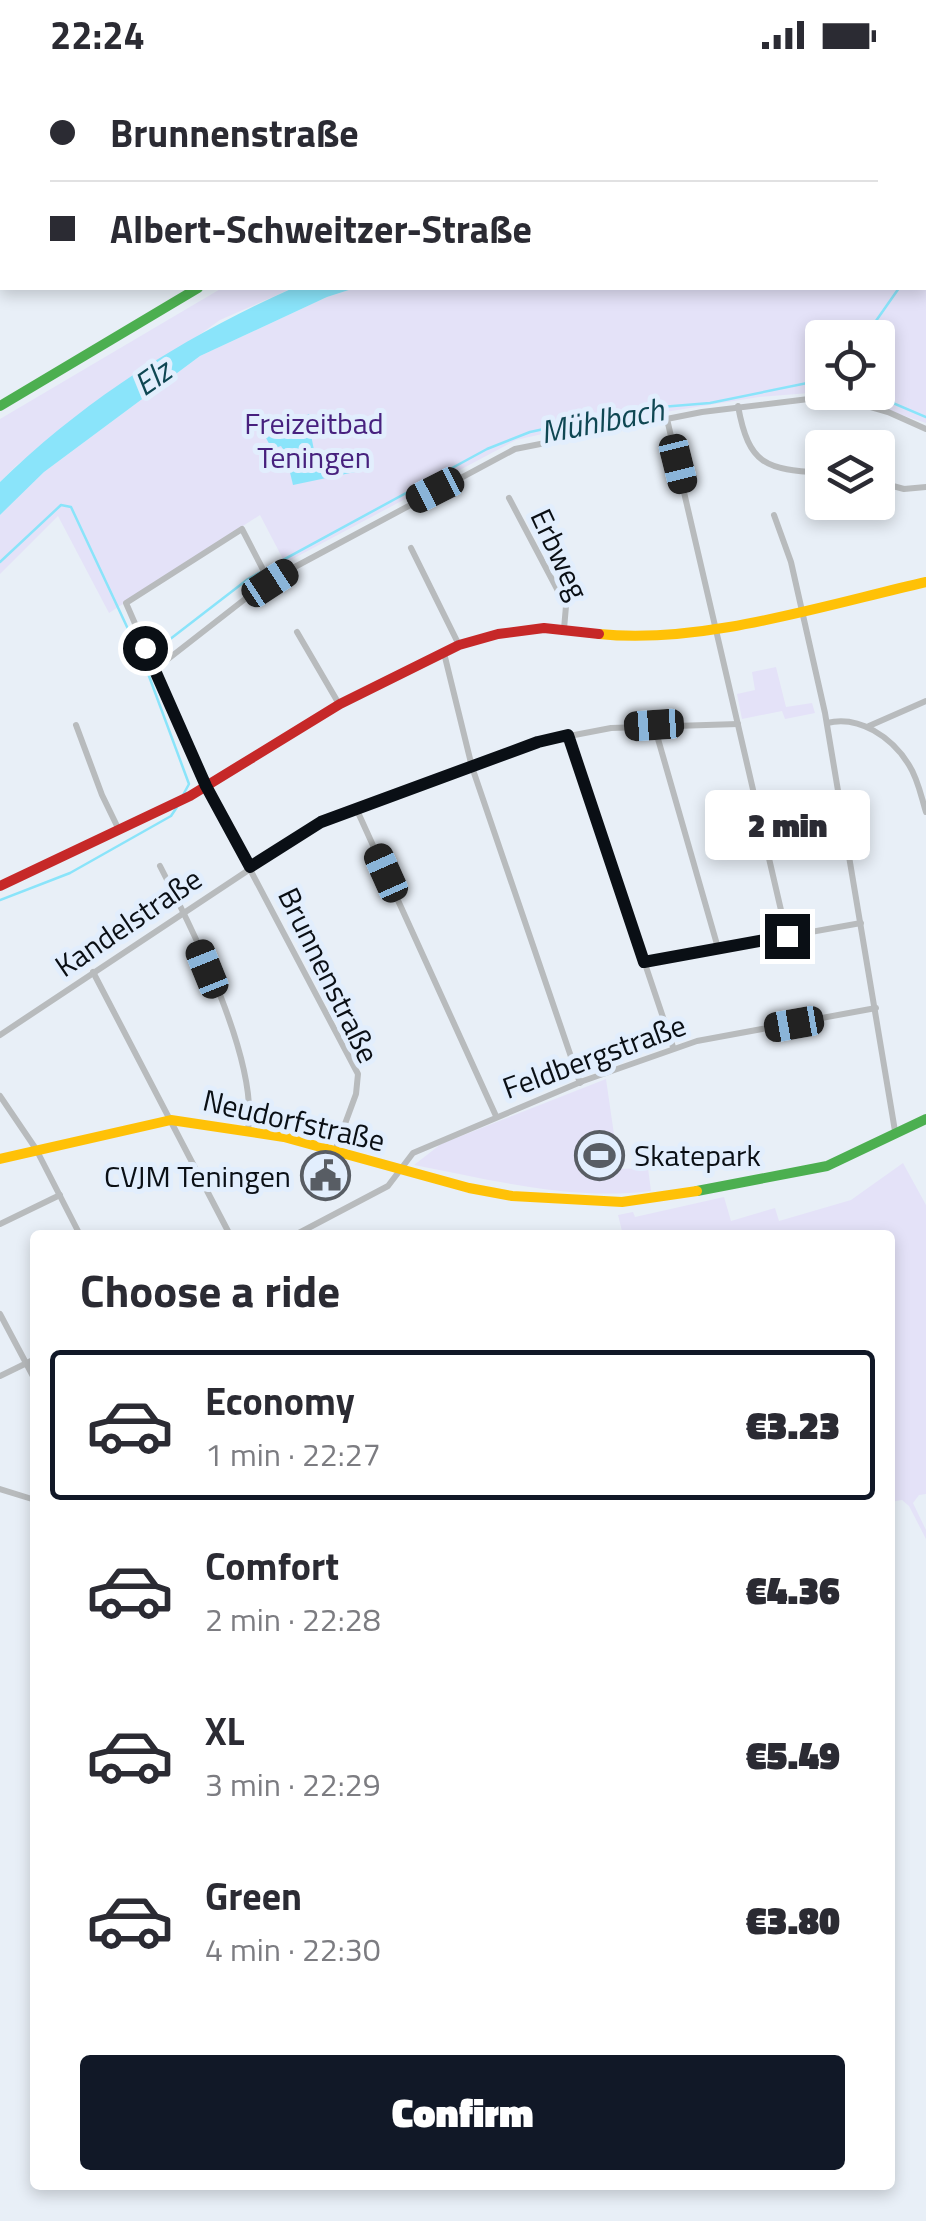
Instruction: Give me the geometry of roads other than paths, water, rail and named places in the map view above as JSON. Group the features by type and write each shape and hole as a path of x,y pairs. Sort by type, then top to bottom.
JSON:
{"street":[{"path":"0,406 195,290"},
{"path":"154,670 269,579 515,449 738,406 833,396 873,406 926,429"},
{"path":"738,406 746,441 758,459 768,467 805,471"},
{"path":"667,419 787,936"},
{"path":"895,486 926,487"},
{"name":"Erbweg","path":"509,498 566,606 564,630"},
{"path":"774,515 790,562 826,723 896,1131"},
{"name":"Brunnenstraße","path":"269,579 242,529 126,604 206,786 358,1074 356,1094 334,1152"},
{"path":"411,548 460,645"},
{"path":"0,886 190,796 340,704 460,645 498,634 544,628 666,636 926,582"},
{"path":"297,632 340,704"},
{"path":"444,653 472,766 580,1083"},
{"path":"870,726 926,700"},
{"path":"826,723 838,720 870,726 910,767 926,812"},
{"name":"Kandelstraße","path":"0,1034 295,836 356,807 568,735 654,725 738,724"},
{"path":"76,725 119,830"},
{"path":"654,725 718,948"},
{"path":"568,735 673,1047"},
{"path":"356,807 496,1116"},
{"path":"160,866 184,913 242,1056 250,1090 248,1130"},
{"path":"644,962 861,923"},
{"path":"93,972 227,1230"},
{"name":"Feldbergstraße","path":"304,1230 388,1186 414,1152 580,1083 673,1047 876,1008"},
{"path":"0,1096 36,1149 78,1230"},
{"name":"Neudorfstraße","path":"0,1159 171,1120 199,1121 503,1195 564,1201 644,1200 828,1166 926,1119"},
{"path":"0,1224 60,1195"},
{"path":"0,1314 30,1371"},
{"path":"0,1376 30,1362"},
{"path":"0,1489 30,1498"}],"water":[{"name":"Elz","path":"289,290 349,290 200,356 44,472 0,515 0,482 66,423 175,349"},
{"path":"309,414 319,431 311,435 314,450 287,456 281,446 272,449 266,438"},
{"path":"349,450 355,472 293,485 288,464"}],"waterway":[{"path":"877,320 898,290"},
{"name":"Mühlbach","path":"183,795 189,784 143,660 248,579 487,449 530,432 805,383"},
{"path":"895,404 926,417"},
{"path":"0,562 61,505 71,507 142,659"},
{"name":"Mühlbach","path":"0,900 70,873 171,816 177,807"}],"place":[{"name":"Skatepark","path":"599,1155"},
{"name":"CVJM Teningen","path":"326,1176"}],"park label":[{"name":"Freizeitbad Teningen","path":"314,440"}]}
